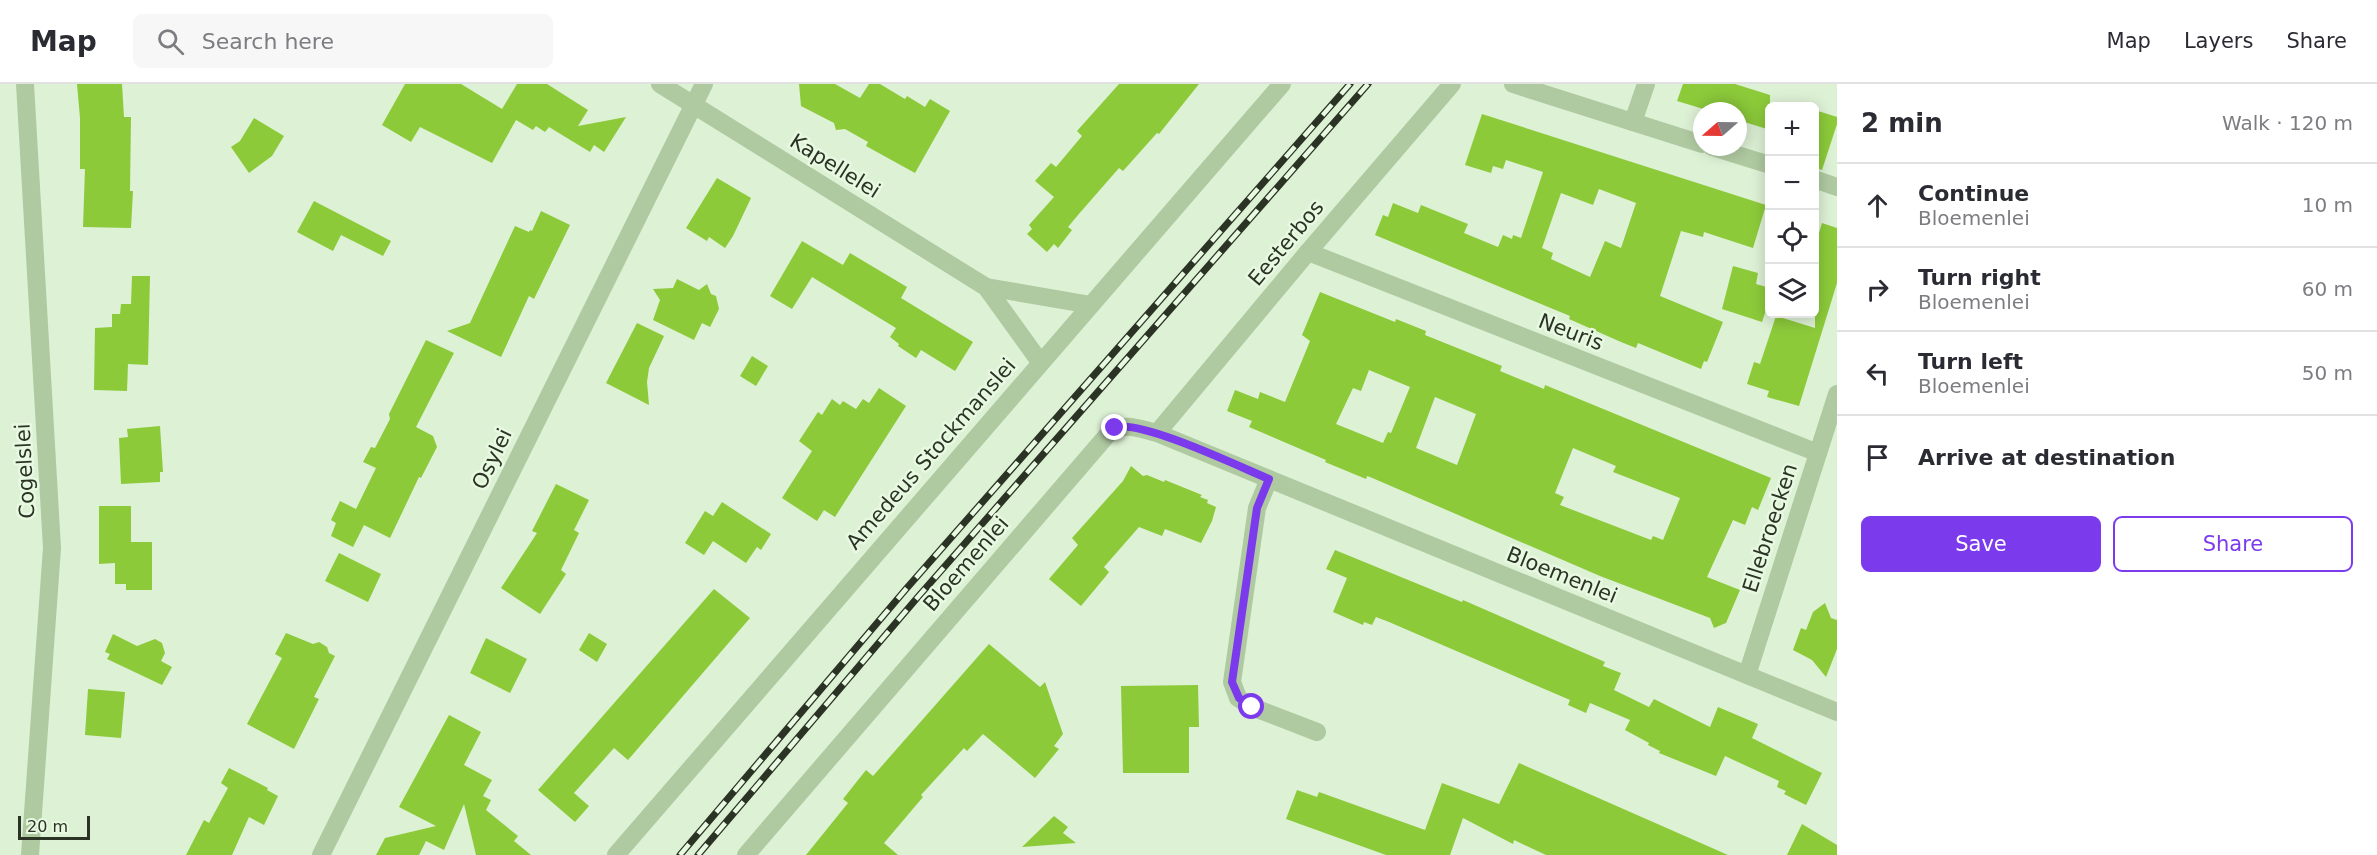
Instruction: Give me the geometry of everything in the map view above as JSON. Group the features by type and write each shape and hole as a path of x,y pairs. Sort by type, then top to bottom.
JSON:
{"street":[{"name":"Cogelslei","path":"25,84 52,548 30,855"},
{"name":"Kapellelei","path":"660,84 986,287 1091,305"},
{"name":"Osylei","path":"321,855 704,84"},
{"name":"Amedeus Stockmanslei","path":"616,855 1282,84"},
{"name":"Eesterbos","path":"1157,434 1308,252 1452,84"},
{"path":"1513,84 1693,141"},
{"path":"1633,122 1646,84"},
{"path":"1741,156 1765,163"},
{"path":"1819,180 1837,186"},
{"name":"Neuris","path":"1308,252 1818,453"},
{"name":"Kapellelei","path":"986,287 1040,362"},
{"name":"Ellebroecken","path":"1747,675 1837,394"},
{"name":"Bloemenlei","path":"746,855 1109,433 1120,426 1157,434 1837,712"},
{"path":"1269,479 1257,508 1232,682 1239,698 1252,707 1317,732"}],"building":[{"path":"77,84 122,84 124,117 131,117 130,191 133,191 131,228 83,227 85,169 80,169"},
{"path":"405,84 461,84 502,109 517,84 547,84 588,110 578,126 626,117 604,152 594,145 590,152 549,127 545,132 536,126 533,130 516,120 492,163 420,127 411,142 382,125"},
{"path":"799,84 835,84 860,98 869,84 880,84 905,99 907,96 925,107 930,99 950,111 915,173 866,146 868,142 845,129 836,130 834,123 801,106"},
{"path":"1119,84 1199,84 1159,134 1157,133 1123,171 1119,168 1078,215 1068,227 1072,230 1058,248 1054,244 1047,252 1027,234 1032,229 1029,225 1054,197 1035,181 1051,163 1056,167 1082,136 1077,131"},
{"path":"1683,84 1735,84 1770,95 1770,102 1765,102 1765,128 1747,123 1747,102 1693,102 1693,106 1677,101"},
{"path":"1819,111 1837,117 1837,124 1822,170 1819,169"},
{"path":"1482,114 1765,205 1753,248 1704,232 1703,237 1681,231 1660,296 1723,322 1707,362 1704,361 1701,369 1638,343 1636,348 1621,342 1569,319 1570,316 1375,235 1383,215 1388,217 1393,203 1418,213 1421,205 1468,224 1464,233 1498,247 1503,235 1512,239 1513,235 1521,238 1543,172 1506,160 1503,169 1493,166 1491,173 1465,165","holes":["1599,189 1636,203 1621,248 1605,241 1590,277 1551,259 1553,253 1542,248 1561,193 1593,205"]},
{"path":"254,118 284,136 272,156 249,173 231,147 240,141"},
{"path":"717,178 751,198 725,248 709,237 707,241 686,228"},
{"path":"314,201 391,241 383,256 341,235 333,251 297,232"},
{"path":"541,211 570,225 534,299 529,296 501,357 447,331 470,323 515,226 529,232 532,231"},
{"path":"1822,223 1837,228 1837,283 1799,406 1767,397 1769,391 1747,384 1754,362 1760,364 1775,318 1815,328 1815,318 1819,318 1819,233"},
{"path":"802,241 843,265 850,253 907,287 901,298 973,342 955,371 921,350 916,358 898,346 899,344 890,337 896,328 812,277 792,309 770,296"},
{"path":"1733,266 1758,273 1756,284 1765,287 1765,313 1762,322 1722,309"},
{"path":"132,276 150,276 148,365 128,364 127,391 94,390 95,328 112,327 112,314 120,314 121,304 131,304"},
{"path":"677,279 699,290 707,284 711,294 716,296 719,309 710,327 702,323 694,340 653,320 660,300 653,289 673,288"},
{"path":"1320,292 1395,322 1396,319 1426,331 1425,335 1502,366 1500,371 1544,389 1545,385 1771,478 1758,510 1752,507 1745,525 1733,520 1707,577 1740,590 1726,623 1714,628 1710,618 1600,576 1370,477 1367,476 1366,479 1325,462 1326,460 1249,427 1252,421 1227,411 1235,390 1258,399 1260,392 1285,402 1310,341 1302,335","holes":["1369,370 1410,387 1391,433 1388,432 1383,443 1336,424 1353,388 1361,391","1435,397 1476,414 1457,465 1416,448","1573,448 1616,466 1613,472 1680,498 1663,540 1653,536 1651,540 1560,505 1564,497 1555,493"]},
{"path":"637,323 664,336 649,368 647,382 649,405 606,383"},
{"path":"426,340 454,353 416,427 433,436 437,447 421,478 419,477 390,538 364,525 353,547 331,536 336,523 331,520 340,501 356,509 376,468 363,462 371,447 375,448 390,419 389,414"},
{"path":"752,356 768,366 756,386 740,376"},
{"path":"879,388 906,406 835,517 824,510 817,521 782,498 812,451 799,441 818,412 822,415 832,399 840,405 843,401 856,409 863,399 869,403"},
{"path":"160,426 163,472 160,472 160,482 121,484 119,438 128,437 127,429"},
{"path":"1131,466 1143,476 1147,475 1164,482 1165,480 1202,495 1200,497 1216,507 1212,521 1201,543 1165,529 1162,536 1139,527 1104,567 1109,572 1081,606 1049,579 1078,545 1072,538 1123,481"},
{"path":"556,484 589,500 574,530 579,533 561,570 566,574 540,614 501,588 537,533 532,531"},
{"path":"722,502 771,534 761,550 757,547 746,563 713,541 704,555 685,543 705,511 713,516"},
{"path":"99,506 131,506 131,542 152,542 152,590 126,590 126,584 115,584 115,563 99,564"},
{"path":"1335,550 1462,602 1463,600 1605,662 1603,666 1621,673 1614,690 1649,707 1654,699 1710,727 1718,707 1758,724 1752,738 1822,773 1806,805 1784,794 1786,791 1777,787 1779,781 1725,756 1716,776 1659,753 1660,751 1648,745 1649,743 1625,730 1630,720 1590,703 1586,713 1568,705 1570,700 1376,617 1372,625 1364,622 1363,625 1333,612 1347,578 1326,569"},
{"path":"339,553 381,574 368,602 325,581"},
{"path":"714,589 750,618 628,760 614,748 574,793 589,806 575,822 538,790"},
{"path":"1825,603 1831,618 1837,620 1837,649 1826,677 1812,660 1793,650 1801,628 1806,630 1813,612"},
{"path":"286,633 313,644 319,642 335,656 314,697 319,699 294,749 247,724 282,658 275,654"},
{"path":"589,633 607,644 597,662 579,650"},
{"path":"113,634 137,646 155,639 162,643 165,653 161,661 172,667 162,685 107,659 110,654 105,652"},
{"path":"486,638 527,659 510,693 470,673"},
{"path":"989,644 1040,687 1045,682 1063,734 1054,746 1059,749 1035,778 983,734 967,751 964,748 921,795 923,797 884,843 898,855 806,855 848,803 843,799 866,770 873,776"},
{"path":"1198,685 1199,727 1189,727 1189,773 1123,773 1121,686"},
{"path":"88,689 125,692 121,738 85,735"},
{"path":"449,715 481,732 464,765 492,780 483,796 491,800 486,810 518,836 514,841 531,855 476,855 464,804 444,850 426,841 419,855 376,855 385,838 436,826 399,807"},
{"path":"1519,763 1728,855 1546,855 1514,840 1513,844 1463,818 1450,855 1386,855 1286,819 1297,790 1317,797 1319,792 1425,830 1442,783 1499,804"},
{"path":"229,768 268,788 267,790 278,796 264,825 249,817 232,855 186,855 204,820 209,823 228,788 221,783"},
{"path":"1054,816 1068,827 1063,833 1076,843 1022,847"},
{"path":"1802,824 1837,845 1837,855 1787,855"}],"railway":[{"path":"680,855 906,589 1350,84"},
{"path":"698,855 917,598 1368,84"}],"route":[{"path":"1115,428 1128,426 1157,434 1269,479 1257,508 1232,682 1239,698 1252,707"}]}
